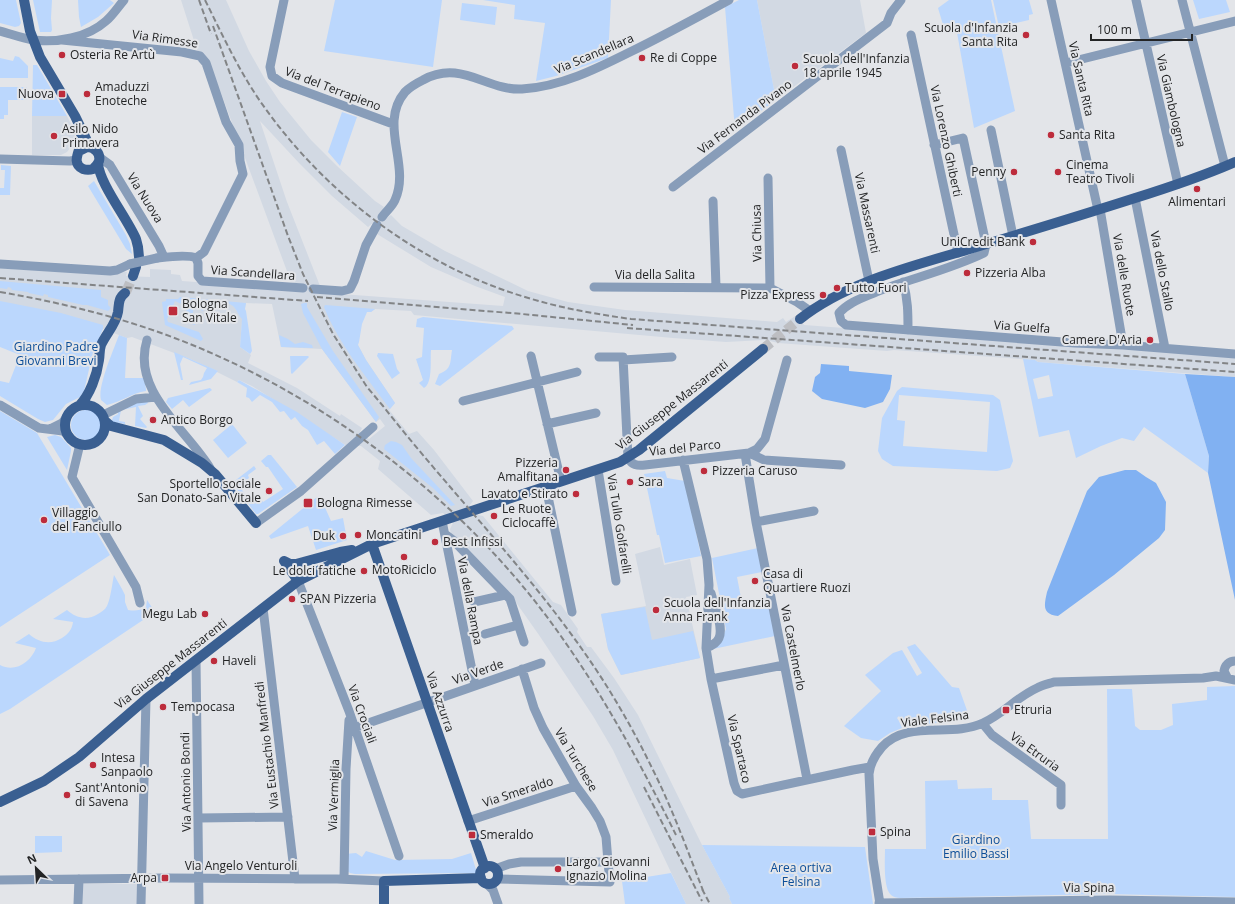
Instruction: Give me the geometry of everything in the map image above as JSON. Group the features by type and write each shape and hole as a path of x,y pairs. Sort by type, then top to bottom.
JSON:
{"main road":[{"path":"24,0 33,40 45,66 79,122 88,143 96,150 99,170 110,193 136,238 138,247 134,266"},
{"path":"79,122 82,139 78,156 81,167 96,174 110,193"},
{"path":"78,156 84,148 92,148"},
{"path":"88,170 95,167 98,160"},
{"path":"800,319 832,297 869,281 1099,210 1178,184 1235,162"},
{"path":"104,418 103,434 93,443 80,444 75,442 69,436 66,429 66,418 72,410 79,406 86,398 100,359 110,338 110,332 118,312 117,307 121,296 126,293"},
{"name":"Via Giuseppe Massarenti","path":"0,802 44,781 79,757 146,699 298,581 372,544 598,470 628,458 763,349"},
{"path":"94,377 93,402 111,426 164,440 180,449 211,470 256,523"},
{"path":"79,406 90,405 96,408"},
{"path":"103,434 128,431"},
{"name":"Via Azzurra","path":"372,544 484,868 481,872 492,880"},
{"name":"Via Giuseppe Massarenti","path":"298,581 284,561 290,564 296,564 340,552 360,549"},
{"name":"Via Angelo Venturoli","path":"384,881 492,880"},
{"path":"384,881 384,904"}],"street":[{"path":"0,31 33,40 62,40 84,34 101,25 110,17 124,0"},
{"name":"Via del Terrapieno","path":"284,0 270,67 272,76 282,83 393,124"},
{"name":"Via Scandellara","path":"313,289 342,291 350,289 366,245 380,221 395,200 400,171 393,124 399,103 406,92 415,84 440,74 454,73 469,76 510,89 547,86 581,75 606,64 729,0"},
{"name":"Via Fernanda Pivano","path":"673,187 887,23 891,13 900,0"},
{"name":"Via Santa Rita","path":"1051,0 1099,210"},
{"name":"Via Giambologna","path":"1136,0 1178,184"},
{"path":"1182,0 1225,166"},
{"path":"1066,63 1235,21"},
{"name":"Via Lorenzo Ghiberti","path":"911,35 958,253"},
{"name":"Via Rimesse","path":"62,40 182,52 200,56 205,60 226,122 239,145 243,174 204,252 196,258"},
{"path":"991,130 1013,236"},
{"path":"908,330 907,296 903,282 966,262 984,253 986,244 963,138 934,146"},
{"name":"Via Massarenti","path":"841,150 869,281"},
{"path":"0,159 70,161 78,156"},
{"name":"Via Nuova","path":"98,160 110,165 159,246 162,258"},
{"name":"Via Chiusa","path":"768,178 770,288"},
{"name":"Via dello Stallo","path":"1135,198 1166,348"},
{"path":"713,202 716,288"},
{"name":"Via delle Ruote","path":"1099,210 1123,344"},
{"path":"0,264 110,271 162,258 190,256 196,258"},
{"name":"Via Scandellara","path":"196,258 198,263 198,276 202,281 302,288"},
{"name":"Via Guelfa","path":"903,282 856,300 845,306 839,313 841,320 846,325 1075,343 1123,344 1235,354"},
{"name":"Via della Salita","path":"594,287 770,288 797,302 810,311"},
{"path":"147,340 144,350 150,387 156,397 202,454 211,470"},
{"path":"531,356 561,481"},
{"path":"599,357 623,357 628,458"},
{"path":"623,360 672,357"},
{"path":"747,454 757,449 765,439 779,394 787,360"},
{"path":"463,401 577,372"},
{"path":"104,418 136,399 156,397"},
{"path":"0,405 39,428 63,431 69,436"},
{"path":"547,424 596,413"},
{"path":"49,429 62,423 66,418"},
{"path":"256,523 301,491 373,427"},
{"path":"180,449 189,439"},
{"path":"80,444 72,477 136,587 140,603"},
{"name":"Via del Parco","path":"628,458 632,464 640,466 747,454 764,460 841,465"},
{"name":"Via Castelmerlo","path":"747,454 756,522 807,779"},
{"name":"Via Spartaco","path":"683,460 707,559 708,585 706,648 734,783 738,793 870,767"},
{"name":"Via Tullo Golfarelli","path":"598,470 616,581"},
{"path":"546,487 572,612"},
{"path":"756,522 814,511"},
{"name":"Via della Rampa","path":"442,521 475,685"},
{"path":"445,534 453,540 510,599 524,642"},
{"name":"Via Crociali","path":"298,581 349,711 399,856"},
{"name":"Via Spartaco","path":"706,648 718,640 720,632 719,622 708,585"},
{"path":"474,602 505,595"},
{"name":"Via Eustachio Manfredi","path":"263,608 295,880"},
{"path":"485,634 518,625"},
{"name":"Via Antonio Bondi","path":"196,660 199,904"},
{"name":"Viale Felsina","path":"880,904 873,849 869,790 870,767 875,756 884,745 896,736 914,731 955,730 983,724 1006,710 1030,691 1054,682 1203,678 1225,676 1228,663 1235,662"},
{"name":"Via Verde","path":"354,728 540,663"},
{"path":"711,678 784,665"},
{"name":"Via Turchese","path":"522,669 534,708 543,728 576,786 600,820 606,837 608,862"},
{"path":"141,904 146,699"},
{"name":"Via Vermiglia","path":"344,879 346,769 349,711"},
{"name":"Via Etruria","path":"983,724 992,735 1061,785 1061,805"},
{"name":"Via Smeraldo","path":"468,822 576,786"},
{"path":"199,818 288,817"},
{"path":"521,862 608,862 610,882 492,880 509,864 521,862"},
{"name":"Via Angelo Venturoli","path":"0,880 142,878 295,880 344,879 384,881"},
{"path":"78,904 79,879"},
{"path":"492,880 498,904"},
{"name":"Via Spina","path":"880,904 1109,900 1176,903 1235,902"}],"shaded area":[{"path":"181,0 226,0 249,51 280,102 311,140 375,201 384,207 379,215 385,219 391,215 402,226 445,251 528,291 568,302 625,310 777,322 783,318 786,322 797,315 804,325 1235,357 1235,377 1038,362 1035,360 778,343 766,340 726,342 673,338 414,315 411,311 375,309 371,312 349,311 351,332 366,360 395,403 389,410 409,434 417,431 434,450 473,501 470,505 478,515 483,516 553,602 561,605 578,629 577,632 587,647 591,647 614,678 638,715 702,845 730,897 729,898 732,904 686,904 613,750 593,716 515,601 451,535 450,529 453,523 443,513 431,515 378,469 380,461 361,446 347,446 252,386 239,380 237,382 190,359 132,337 127,338 103,329 0,309 0,268 23,270 121,271 127,272 126,276 150,277 150,269 171,270 171,274 180,275 182,281 303,290 300,284 291,282 209,62 197,50","holes":["260,121 332,196 368,227 374,222 377,234 431,267 505,297 503,306 314,292 320,286 287,202","246,303 272,304 281,347 322,349 376,422 380,419 385,426 369,439 360,432 362,428 341,414 340,416 297,388 248,363 251,355 240,347 242,321"]},
{"name":"Scuola dell'Infanzia 18 aprile 1945","path":"757,0 860,0 866,33 776,100"},
{"name":"Asilo Nido Primavera","path":"32,116 67,116 73,128 76,140 67,152 61,155 32,155"},
{"path":"821,364 849,366 849,371 892,375 890,389 883,402 865,408 822,399 812,391 815,377 820,373"},
{"path":"1185,374 1235,377 1235,600 1208,473 1209,456"},
{"path":"1125,470 1136,470 1156,483 1166,502 1165,530 1159,538 1114,575 1058,616 1049,613 1045,608 1047,592 1087,491 1099,477"},
{"name":"Scuola dell'Infanzia Anna Frank","path":"660,547 664,565 690,559 697,595 686,597 700,658 621,675 608,649 601,614 646,606 635,554"},
{"path":"83,884 138,884 138,904 83,904"}],"green space":[{"path":"0,0 16,0 21,23 19,26 15,27 0,23"},
{"path":"33,0 52,0 51,32 40,32"},
{"path":"78,0 110,0 114,3 98,17 81,27"},
{"path":"335,0 442,0 433,67 324,51"},
{"path":"483,0 611,0 608,58 556,76 536,81 545,23 514,19 515,5"},
{"path":"739,0 757,0 776,100 735,130 725,7"},
{"path":"949,0 991,0 1015,111 974,128 956,27 944,28 938,8"},
{"path":"993,0 1029,0 1033,14 1029,15 1029,20 999,27"},
{"path":"1193,0 1226,0 1230,12 1199,19"},
{"path":"462,3 497,7 495,25 460,20"},
{"path":"15,56 19,57 28,66 28,78 0,78 0,58 13,61"},
{"path":"33,65 37,65 67,116 32,116"},
{"path":"0,87 27,87 27,100 8,100 8,115 4,115 4,119 0,119"},
{"path":"342,112 357,117 340,166 328,152"},
{"path":"1,165 11,166 10,195 0,195 0,188 4,188 5,170 1,170"},
{"path":"94,181 126,235 132,254 126,249 88,186"},
{"path":"0,281 101,290 101,297 108,300 108,305 111,308 108,311 48,297 48,295 44,294 43,296 12,290 8,287 7,289 0,288"},
{"path":"180,297 246,303 245,309 252,351 250,354 240,347 242,319 233,306 229,304 221,302 217,303 202,311 198,306 194,305 192,319 196,321 195,325 182,321 188,307 175,301 167,319 168,322 199,332 203,339 201,341 165,325 162,302 166,301 166,299 178,299"},
{"name":"Giardino Padre Giovanni Brevi","path":"0,301 61,313 103,325 103,329 93,352 84,391 80,397 66,404 53,420 45,422 38,419 0,396 0,381 9,383 20,355 0,347"},
{"path":"307,303 307,307 333,351 379,417 376,422 322,349 303,313 301,304"},
{"path":"325,305 375,309 371,312 367,312 362,324 358,345 366,360 395,403 390,409 345,347 330,320 324,307"},
{"path":"423,317 512,326 514,329 440,386 435,384 439,374 446,370 450,365 452,350 431,350 430,376 427,385 424,388 419,383 423,380 416,359 422,357 424,328 416,327 417,319"},
{"path":"119,335 127,338 125,378 144,378 146,391 107,405 101,400 101,386"},
{"path":"279,335 295,344 303,342 312,345 313,348 281,347"},
{"path":"174,352 218,371 211,379 189,385 191,382 201,380 207,368 183,357 180,364 183,380 181,380"},
{"path":"378,353 393,354 397,369 400,373 392,379 377,356"},
{"path":"290,356 308,356 309,357 292,374"},
{"path":"1023,359 1035,360 1038,362 1185,374 1209,456 1208,473 1144,427 1134,441 1122,438 1076,458 1069,430 1039,437","holes":["1049,375 1053,396 1038,399 1033,379"]},
{"path":"239,380 297,412 345,445 335,454 324,441 317,445 308,430 302,426 295,417 291,420 284,411 280,412 272,402 260,395 252,402 246,397 247,388 237,382"},
{"path":"902,387 993,395 1000,400 1013,461 1010,468 997,471 893,466 882,459 878,451 882,418 897,391","holes":["899,395 990,402 987,452 903,446 905,421 897,420"]},
{"path":"210,388 212,390 189,407 183,400 172,409 166,402 168,398"},
{"path":"147,400 148,403 145,405 138,406 143,416 140,419 147,427 146,428 135,426 136,407 121,410 119,421 125,422 125,424 113,422 113,417 118,414 117,411 137,401"},
{"path":"86,410 92,411 100,419 100,431 92,439 86,440 80,439 72,431 71,425 72,419 80,411"},
{"name":"Villaggio del Fanciullo","path":"0,411 37,433 110,555 0,627"},
{"path":"232,424 247,443 228,458 213,440"},
{"path":"55,435 61,437 71,448 67,470 47,437"},
{"path":"391,441 402,445 411,458 455,505 451,506 433,488 384,449 385,445"},
{"path":"268,455 271,455 297,487 256,514 232,483 254,466 256,469 248,475 249,478 239,486 252,503 260,498 263,502 283,489 268,467 266,467 261,461"},
{"path":"665,471 667,478 685,481 701,556 665,563 659,535 657,535 644,474"},
{"path":"317,497 323,503 331,521 343,518 347,540 316,550 308,526 271,539 269,536"},
{"path":"758,548 762,572 737,577 742,603 768,599 775,636 713,649 721,641 726,629 712,558"},
{"path":"114,575 125,595 125,602 128,610 133,611 146,607 147,600 155,612 10,709 0,714 0,665 11,668 22,665 30,658 36,648 15,643 29,634 45,642 54,642 62,638 69,632 73,622 53,619 67,610 82,618 94,616 102,612 108,602"},
{"path":"645,607 652,640 693,631 700,658 621,675 608,649 601,614"},
{"path":"915,644 952,687 959,688 969,716 968,720 905,726 899,716 897,718 902,728 890,733 878,741 861,738 844,726 881,691 865,675 893,653 902,650 917,676 922,673 907,647"},
{"name":"Giardino Emilio Bassi","path":"1235,686 1235,897 1108,894 896,898 888,891 885,874 885,849 926,849 925,781 957,780 958,789 992,788 992,800 1028,800 1031,839 1108,839 1107,689 1132,689 1135,726 1140,730 1161,730 1173,725 1172,704 1207,700 1207,687"},
{"path":"35,836 62,836 62,852 35,853"},
{"name":"Area ortiva Felsina","path":"702,845 865,847 873,904 732,904 729,898 730,897"},
{"path":"366,851 395,860 452,859 471,853 477,873 355,874 350,873 345,869 345,854 356,853 362,857"},
{"path":"671,873 686,904 625,904 622,881"}],"tunnel":[{"path":"126,292 133,276"},
{"path":"763,349 800,319"}],"railway":[{"path":"199,0 211,34"},
{"path":"205,0 252,89 285,134 313,166 343,195 376,221 411,245 447,266 485,283 525,297 551,304 591,313 631,319 1235,364"},
{"path":"213,26 288,236 303,274 333,334 367,387 545,600 571,633 595,668 626,718 653,770 674,816 704,893"},
{"path":"0,278 308,301"},
{"path":"0,292 43,300 108,316 151,329 229,361 285,390 339,423 391,460 440,501 486,545 527,592 565,642 596,689 638,761 676,835"},
{"path":"317,297 633,325"},
{"path":"627,328 1235,372"},
{"path":"644,787 702,901"},
{"path":"702,889 710,904"}],"place":[{"name":"Scuola d'Infanzia Santa Rita","path":"1026,35"},
{"name":"Osteria Re Artù","path":"62,55"},
{"name":"Re di Coppe","path":"642,58"},
{"name":"Scuola dell'Infanzia 18 aprile 1945","path":"795,66"},
{"name":"Nuova","path":"62,94"},
{"name":"Amaduzzi Enoteche","path":"87,94"},
{"name":"Santa Rita","path":"1051,135"},
{"name":"Asilo Nido Primavera","path":"54,136"},
{"name":"Penny","path":"1014,172"},
{"name":"Cinema Teatro Tivoli","path":"1058,172"},
{"name":"Alimentari","path":"1197,189"},
{"name":"UniCredit Bank","path":"1033,242"},
{"name":"Pizzeria Alba","path":"967,273"},
{"name":"Tutto Fuori","path":"837,288"},
{"name":"Pizza Express","path":"823,295"},
{"name":"Bologna San Vitale","path":"173,311"},
{"name":"Camere D'Aria","path":"1150,340"},
{"name":"Antico Borgo","path":"153,420"},
{"name":"Pizzeria Amalfitana","path":"566,470"},
{"name":"Pizzeria Caruso","path":"704,471"},
{"name":"Sara","path":"630,482"},
{"name":"Sportello sociale San Donato-San Vitale","path":"269,491"},
{"name":"Lavato e Stirato","path":"576,494"},
{"name":"Bologna Rimesse","path":"308,503"},
{"name":"Le Ruote Ciclocaffè","path":"494,516"},
{"name":"Villaggio del Fanciullo","path":"44,520"},
{"name":"Moncatini","path":"358,535"},
{"name":"Duk","path":"343,536"},
{"name":"Best Infissi","path":"435,542"},
{"name":"MotoRiciclo","path":"404,557"},
{"name":"Le dolci fatiche","path":"364,571"},
{"name":"Casa di Quartiere Ruozi","path":"755,581"},
{"name":"SPAN Pizzeria","path":"292,599"},
{"name":"Scuola dell'Infanzia Anna Frank","path":"656,610"},
{"name":"Megu Lab","path":"205,614"},
{"name":"Haveli","path":"214,661"},
{"name":"Tempocasa","path":"163,707"},
{"name":"Etruria","path":"1006,710"},
{"name":"Intesa Sanpaolo","path":"93,765"},
{"name":"Sant'Antonio di Savena","path":"67,795"},
{"name":"Spina","path":"872,832"},
{"name":"Smeraldo","path":"472,835"},
{"name":"Largo Giovanni Ignazio Molina","path":"558,869"},
{"name":"Arpa","path":"165,878"}]}
